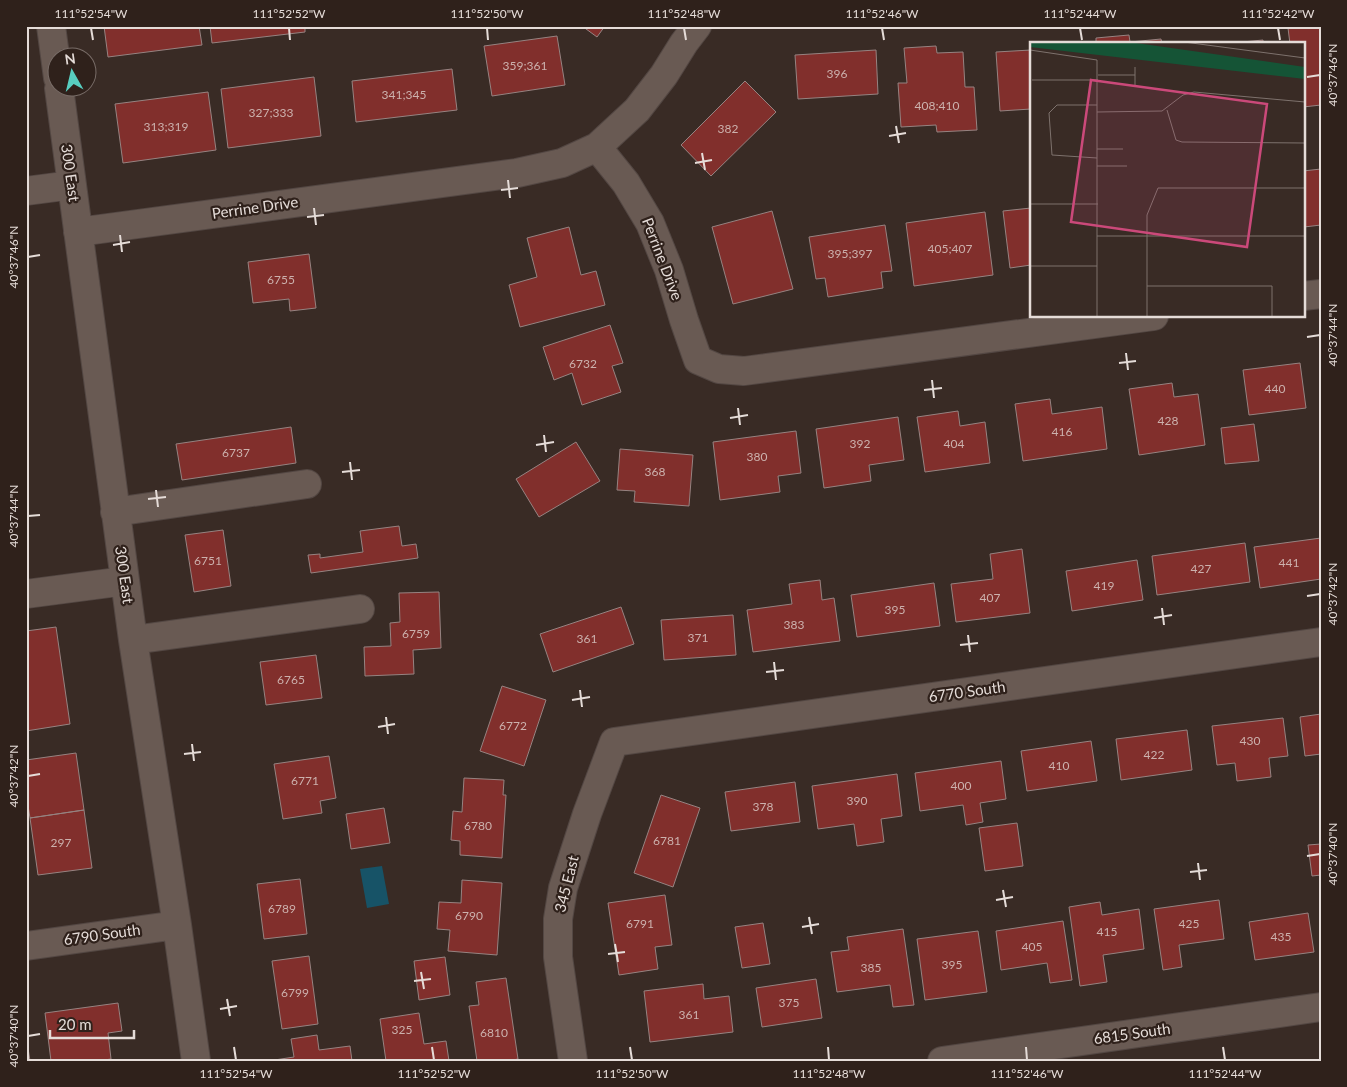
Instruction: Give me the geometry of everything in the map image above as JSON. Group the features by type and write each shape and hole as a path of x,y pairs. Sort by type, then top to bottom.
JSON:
{"street":[{"path":"51,26 54,48"},
{"path":"597,147 637,110 664,75 696,26"},
{"name":"300 East","path":"60,98 133,640 196,1061"},
{"name":"Perrine Drive","path":"78,232 517,173 562,163 597,147 626,183 650,223 669,270 698,360 719,369 744,371 1139,318"},
{"path":"26,191 72,185"},
{"path":"1304,296 1321,294"},
{"path":"115,512 307,484"},
{"path":"26,594 125,581"},
{"path":"133,640 360,609"},
{"name":"6770 South","path":"614,742 1321,642"},
{"name":"345 East","path":"573,1061 558,957 558,919 563,888 587,814 614,742"},
{"name":"6790 South","path":"26,946 177,925"},
{"name":"6815 South","path":"942,1061 1321,1008"}],"water":[{"path":"382,866 389,904 367,908 360,869"}],"building":[{"path":"104,26 199,26 202,45 108,57"},
{"path":"210,26 305,26 305,32 212,43"},
{"path":"582,26 605,26 597,37"},
{"path":"1321,26 1321,105 1304,107 1304,42 1290,42 1288,28"},
{"path":"1129,35 1130,42 1096,42 1096,38"},
{"path":"557,36 565,85 492,96 484,46"},
{"path":"1161,39 1162,42 1130,42"},
{"path":"1263,40 1263,42 1242,42"},
{"path":"936,46 937,53 963,52 965,87 974,87 977,130 937,132 936,125 901,127 898,83 907,83 904,48"},
{"path":"876,50 878,94 798,99 795,55"},
{"path":"1030,50 1030,109 1000,111 996,52"},
{"path":"452,69 457,110 356,122 352,81"},
{"path":"314,77 321,136 228,148 221,89"},
{"path":"745,81 776,112 711,176 681,145"},
{"path":"208,92 216,150 123,163 115,104"},
{"path":"1321,169 1321,225 1304,227 1304,171"},
{"path":"1030,208 1030,265 1010,268 1003,211"},
{"path":"772,211 793,289 733,304 712,227"},
{"path":"985,212 993,275 914,286 906,223"},
{"path":"885,225 892,271 881,272 883,288 828,297 825,278 816,279 809,237"},
{"path":"569,227 581,275 596,271 605,305 520,327 509,285 537,277 527,238"},
{"path":"309,254 316,308 290,311 289,299 253,303 248,262"},
{"path":"610,325 623,363 612,366 621,392 582,405 572,373 554,380 543,347"},
{"path":"1300,363 1306,408 1249,415 1243,370"},
{"path":"1172,383 1174,397 1198,394 1205,445 1139,455 1129,389"},
{"path":"1050,399 1052,414 1102,407 1107,449 1023,461 1015,404"},
{"path":"958,411 960,426 985,422 990,463 925,472 917,417"},
{"path":"898,417 904,460 869,465 871,481 824,488 816,429"},
{"path":"1254,424 1259,461 1225,464 1221,428"},
{"path":"291,427 296,463 182,480 176,444"},
{"path":"796,431 801,473 778,476 780,492 720,500 713,442"},
{"path":"576,442 600,481 539,517 516,479"},
{"path":"620,449 693,455 689,506 634,502 635,491 617,490"},
{"path":"399,526 402,546 416,544 418,558 311,573 308,555 320,554 320,558 363,552 360,531"},
{"path":"223,530 231,586 194,592 185,535"},
{"path":"1321,538 1321,579 1260,588 1254,547"},
{"path":"1245,543 1250,582 1157,595 1152,556"},
{"path":"1022,549 1030,613 956,622 951,584 993,579 990,554"},
{"path":"1137,560 1143,600 1072,611 1066,571"},
{"path":"820,580 822,600 834,598 840,641 753,652 747,610 792,604 789,584"},
{"path":"934,583 940,626 857,637 851,595"},
{"path":"439,592 441,648 413,650 414,674 365,676 364,647 391,646 390,623 400,622 399,593"},
{"path":"621,607 634,644 553,672 540,634"},
{"path":"733,615 736,655 664,660 661,620"},
{"path":"56,627 70,724 26,731 26,631"},
{"path":"316,655 322,698 266,705 260,662"},
{"path":"502,686 546,700 524,766 480,751"},
{"path":"1321,714 1321,754 1305,756 1300,717"},
{"path":"1283,718 1288,756 1269,758 1271,777 1237,781 1235,763 1217,765 1212,726"},
{"path":"1187,730 1192,770 1121,780 1116,739"},
{"path":"1091,741 1097,781 1027,791 1021,751"},
{"path":"76,753 84,810 30,818 26,793 26,760"},
{"path":"329,756 336,798 320,801 322,813 283,819 274,764"},
{"path":"1001,761 1006,799 980,803 983,822 966,825 963,805 920,811 915,773"},
{"path":"897,774 902,816 881,819 884,842 857,846 854,824 818,829 812,786"},
{"path":"464,778 504,780 503,795 506,795 502,858 460,855 460,841 451,840 453,811 462,812"},
{"path":"795,782 800,822 731,831 725,792"},
{"path":"661,795 700,808 673,887 634,873"},
{"path":"384,808 390,843 351,849 346,814"},
{"path":"84,810 92,868 38,875 30,818"},
{"path":"1017,823 1023,866 985,871 979,828"},
{"path":"1321,844 1321,875 1312,876 1308,845"},
{"path":"300,879 307,934 264,939 257,884"},
{"path":"462,880 502,883 497,955 448,951 450,930 437,929 439,902 461,903"},
{"path":"665,895 672,945 655,947 658,969 619,975 608,903"},
{"path":"1219,900 1224,939 1179,945 1182,967 1163,970 1154,909"},
{"path":"1100,902 1102,915 1139,909 1144,949 1103,955 1107,982 1080,986 1069,907"},
{"path":"1308,913 1314,952 1255,960 1249,922"},
{"path":"1063,921 1072,980 1050,983 1047,963 1001,970 996,931"},
{"path":"763,923 770,964 742,968 735,927"},
{"path":"903,929 914,1005 893,1007 890,985 837,992 831,952 849,950 847,937"},
{"path":"978,931 987,992 925,1000 917,939"},
{"path":"309,956 318,1024 282,1029 272,961"},
{"path":"445,957 450,995 419,1000 414,961"},
{"path":"506,978 518,1059 508,1061 477,1061 469,1006 479,1005 476,982"},
{"path":"816,979 822,1018 762,1027 756,988"},
{"path":"703,984 704,999 729,996 733,1032 650,1042 644,991"},
{"path":"118,1003 122,1031 108,1033 111,1059 97,1061 51,1061 45,1013"},
{"path":"419,1013 424,1044 446,1041 449,1061 386,1061 380,1019"},
{"path":"26,1035 30,1061 26,1061"},
{"path":"317,1035 319,1050 350,1046 352,1061 268,1061 294,1057 291,1039"}]}
